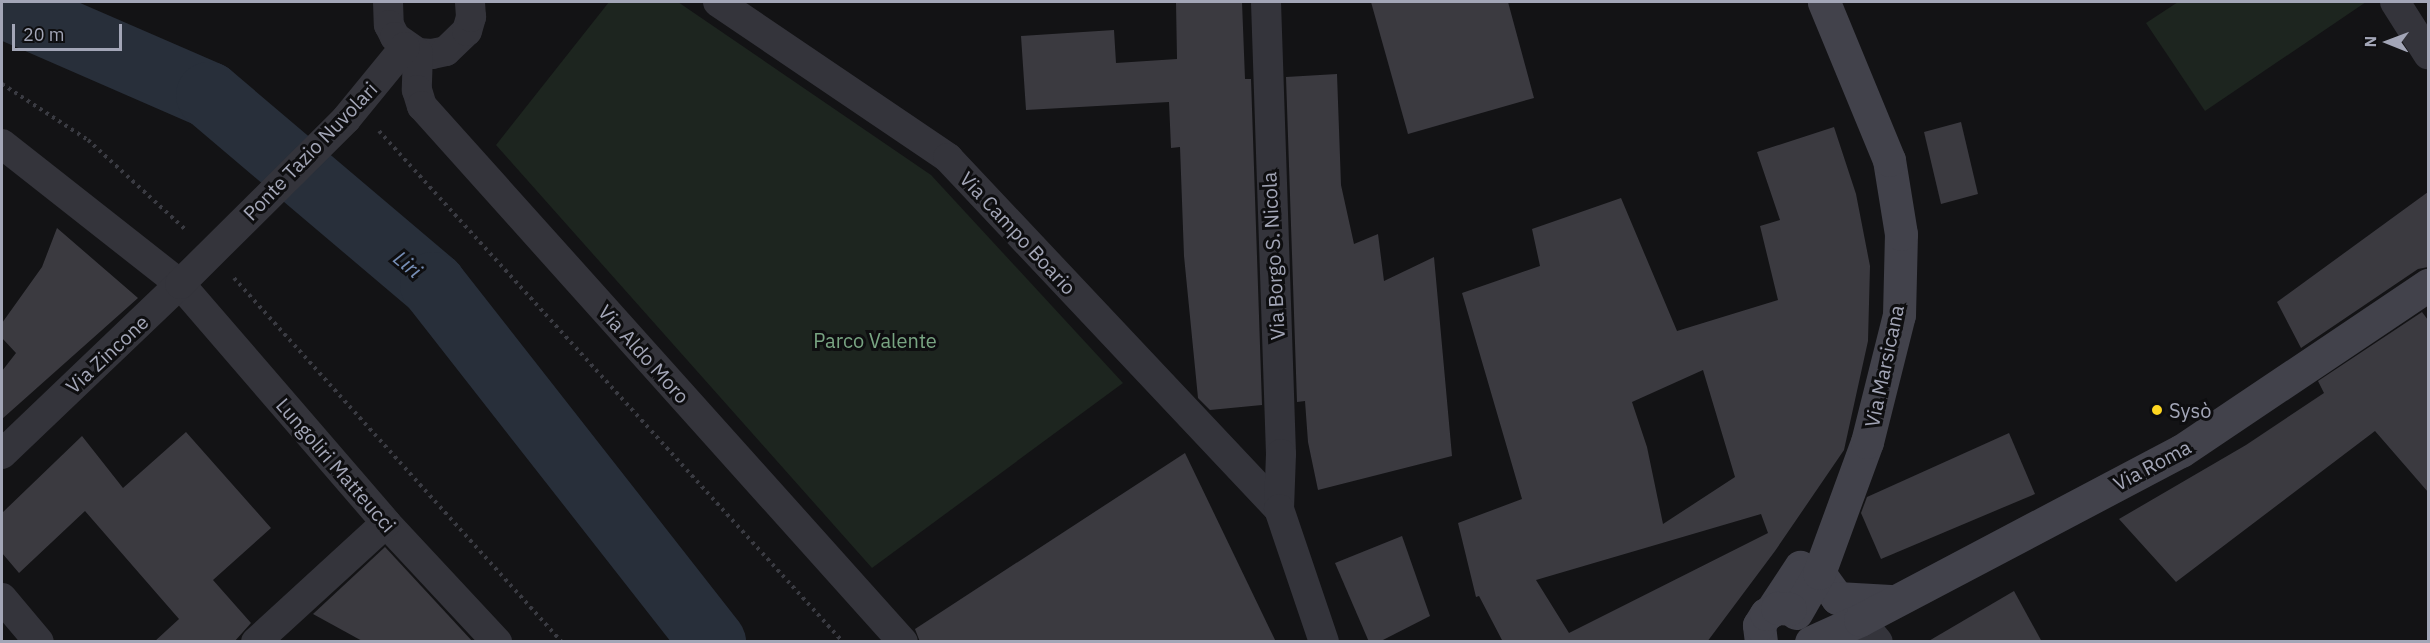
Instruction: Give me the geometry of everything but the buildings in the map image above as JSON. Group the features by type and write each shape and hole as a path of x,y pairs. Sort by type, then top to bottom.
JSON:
{"main road":[{"name":"Via Marsicana","path":"1772,629 1847,488 1867,442 1899,315 1901,234 1889,160 1824,2"},
{"name":"Via Roma","path":"1890,601 2181,451 2428,287"},
{"name":"Via Marsicana","path":"1772,629 1819,573 1847,488"},
{"path":"1819,573 1837,598 1890,601"},
{"path":"1772,629 1890,601"},
{"path":"1812,642 1869,631 1890,601"}],"street":[{"path":"388,2 389,25 412,50 446,51 458,43 471,17 470,2"},
{"name":"Via Campo Boario","path":"718,2 948,158 1279,509"},
{"name":"Via Borgo S. Nicola","path":"1266,2 1281,454 1279,509"},
{"path":"2395,2 2428,54"},
{"name":"Ponte Tazio Nuvolari","path":"212,253 412,50"},
{"name":"Via Aldo Moro","path":"412,50 417,90 422,106 903,642"},
{"name":"Lungoliri Matteucci","path":"2,144 180,285 386,523 497,642"},
{"name":"Via Zincone","path":"2,454 212,253"},
{"path":"1279,509 1324,642"},
{"path":"256,642 386,523"},
{"path":"2,598 39,642"}],"path":[{"path":"2,84 88,140 212,253 562,642"},
{"path":"351,112 843,642"}],"green space":[{"name":"Parco Valente","path":"609,2 678,2 931,175 1123,383 872,568 496,145"},
{"path":"2178,2 2366,2 2205,111 2146,23"}],"waterway":[{"name":"Liri","path":"2,5 209,95 433,285 713,642"}],"place":[{"name":"Sysò","path":"2157,410"}]}
